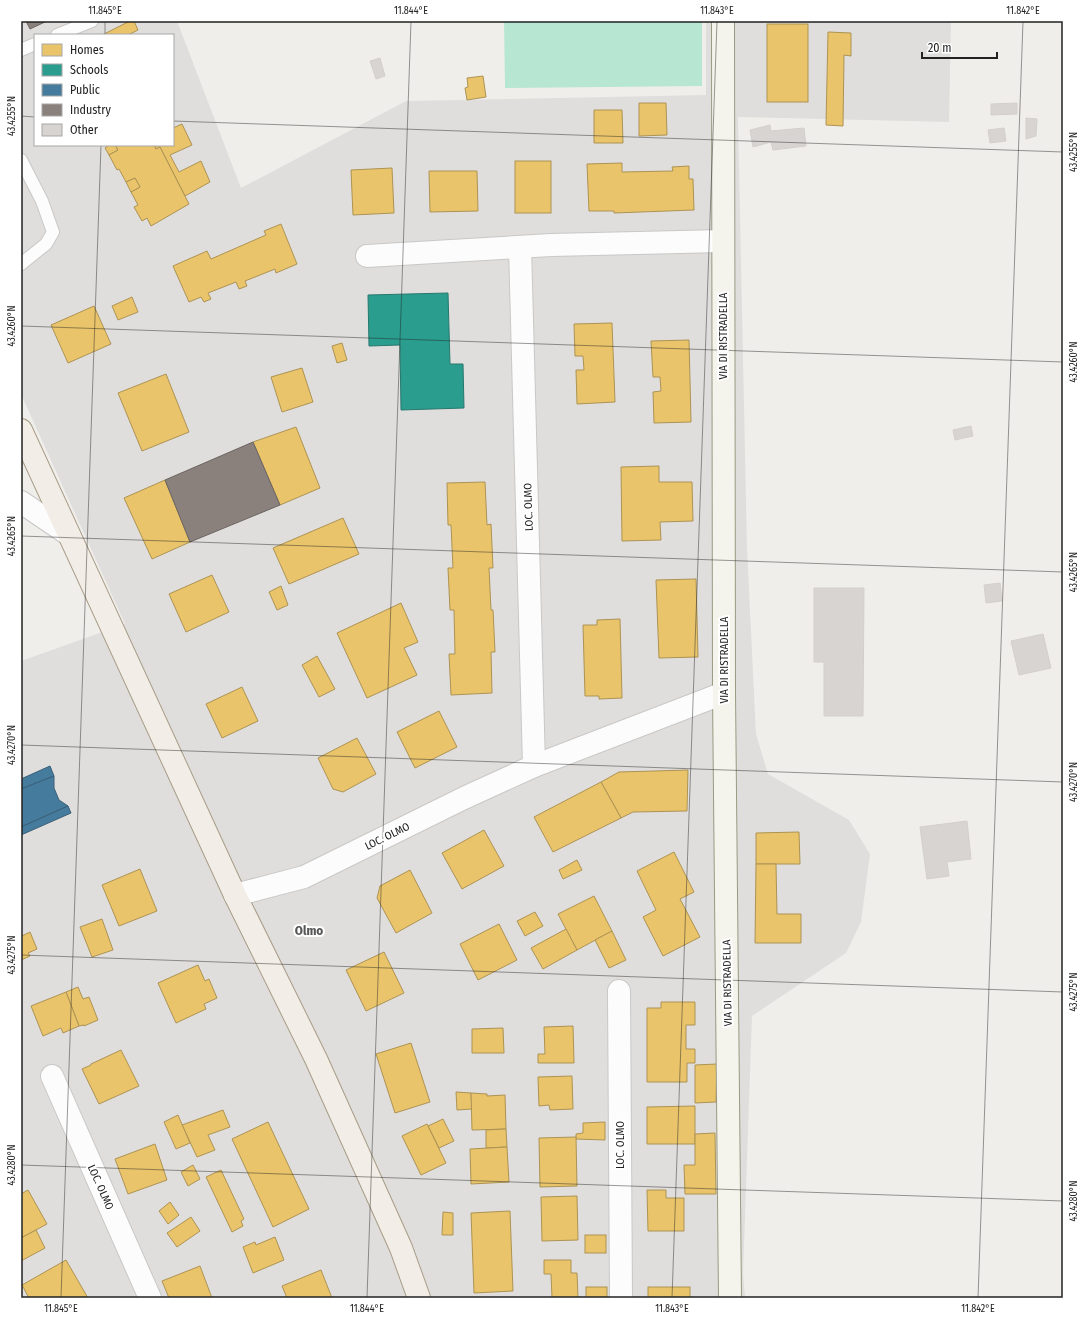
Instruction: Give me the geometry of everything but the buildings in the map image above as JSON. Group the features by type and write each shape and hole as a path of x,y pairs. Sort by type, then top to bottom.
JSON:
{"main road":[{"path":"21,430 235,895 319,1067 401,1248 419,1298"}],"street":[{"name":"VIA DI RISTRADELLA","path":"723,21 724,693 730,1298"},
{"path":"368,256 551,245 723,241"},
{"name":"LOC. OLMO","path":"520,247 534,766"},
{"path":"21,502 68,534"},
{"name":"LOC. OLMO","path":"235,895 304,876 464,798 534,766 724,693"},
{"name":"LOC. OLMO","path":"619,991 621,1298"},
{"name":"LOC. OLMO","path":"52,1076 150,1298"}],"lane":[{"path":"60,34 92,21"},
{"path":"21,50 34,44"},
{"path":"21,160 42,201 53,232 46,244 21,264"}],"shaded area":[{"path":"21,21 177,21 241,188 406,101 706,95 706,21 951,21 949,122 738,117 747,549 756,734 768,774 849,820 870,854 861,922 846,953 752,1016 743,1273 745,1298 21,1298 21,661 125,624 21,394"}],"green space":[{"path":"504,21 702,21 702,86 505,88"}],"district":[{"name":"Olmo","path":"309,930"}]}
